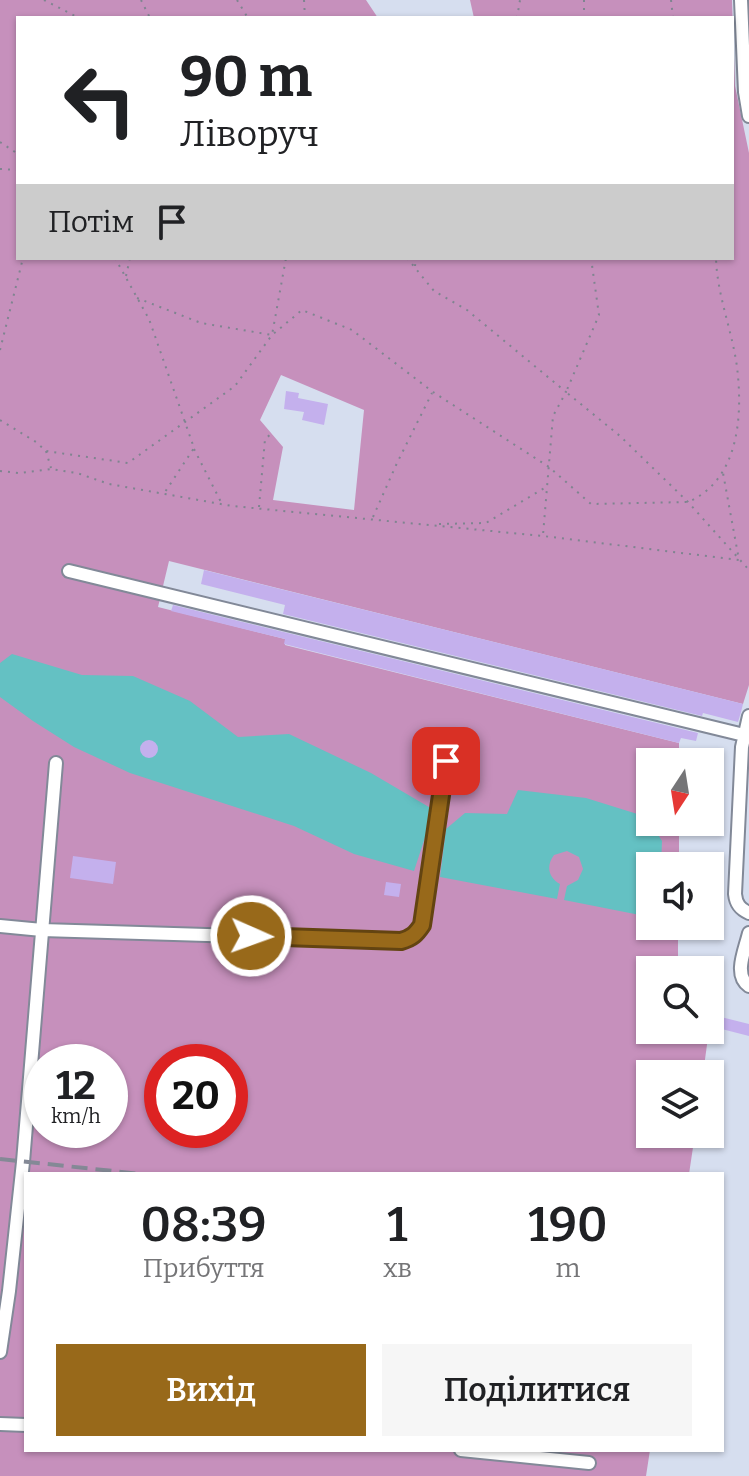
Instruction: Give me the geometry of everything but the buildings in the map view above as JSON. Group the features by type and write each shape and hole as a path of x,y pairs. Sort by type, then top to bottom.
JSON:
{"street":[{"path":"741,0 749,116"},
{"path":"69,571 744,735"},
{"path":"749,716 744,735 735,894 740,908 749,913"},
{"path":"0,926 42,930 401,941 410,938 422,925 446,761"},
{"path":"0,1352 20,1191 56,763"},
{"path":"749,933 740,972 741,979 749,986"},
{"path":"0,1424 24,1425"},
{"path":"481,1452 589,1463"}],"path":[{"path":"44,0 75,16"},
{"path":"0,350 22,260"},
{"path":"116,260 149,319 194,448 222,504"},
{"path":"126,277 130,260"},
{"path":"272,335 286,260"},
{"path":"409,260 434,291 467,310 620,436 688,502 749,570"},
{"path":"415,268 416,260"},
{"path":"543,536 553,416 599,315 591,260"},
{"path":"46,451 128,463 235,386 272,335 302,310 352,330 433,392 549,467 591,504 688,502 702,496 723,473 734,446 738,425 737,367 716,276 716,260"},
{"path":"137,298 201,323 272,335"},
{"path":"372,519 433,392"},
{"path":"0,420 46,451 51,469"},
{"path":"259,508 265,439 271,434"},
{"path":"164,493 194,448"},
{"path":"0,471 19,473 51,469 77,473 109,484 222,504 543,536 739,560"},
{"path":"723,473 739,560"},
{"path":"428,524 486,523 547,486"}],"shaded area":[{"path":"0,0 366,0 377,16 16,16 16,260 734,260 734,57 735,86 749,153 749,685 743,704 169,561 158,607 285,639 285,645 679,743 679,748 636,748 636,836 679,836 679,852 636,852 636,940 678,940 678,956 636,956 636,1044 707,1044 705,1060 636,1060 636,1148 693,1148 689,1172 24,1172 24,1452 650,1452 646,1476 0,1476","holes":["281,375 364,410 354,510 273,500 283,447 260,420"]},
{"path":"470,0 732,0 733,16 474,16"},
{"path":"12,654 82,675 133,676 190,701 238,737 289,734 371,773 434,810 414,871 354,854 294,826 130,773 74,747 0,697 0,663"},
{"path":"518,790 586,798 636,814 636,836 659,836 662,841 662,852 636,852 636,914 564,900 567,886 578,880 583,869 579,857 567,851 554,855 550,863 551,875 560,884 557,899 440,877 446,829 465,813 507,814"}],"railway":[{"path":"0,1159 122,1172"}],"route":[{"path":"251,936 401,941 417,932 422,925 446,761"}]}
